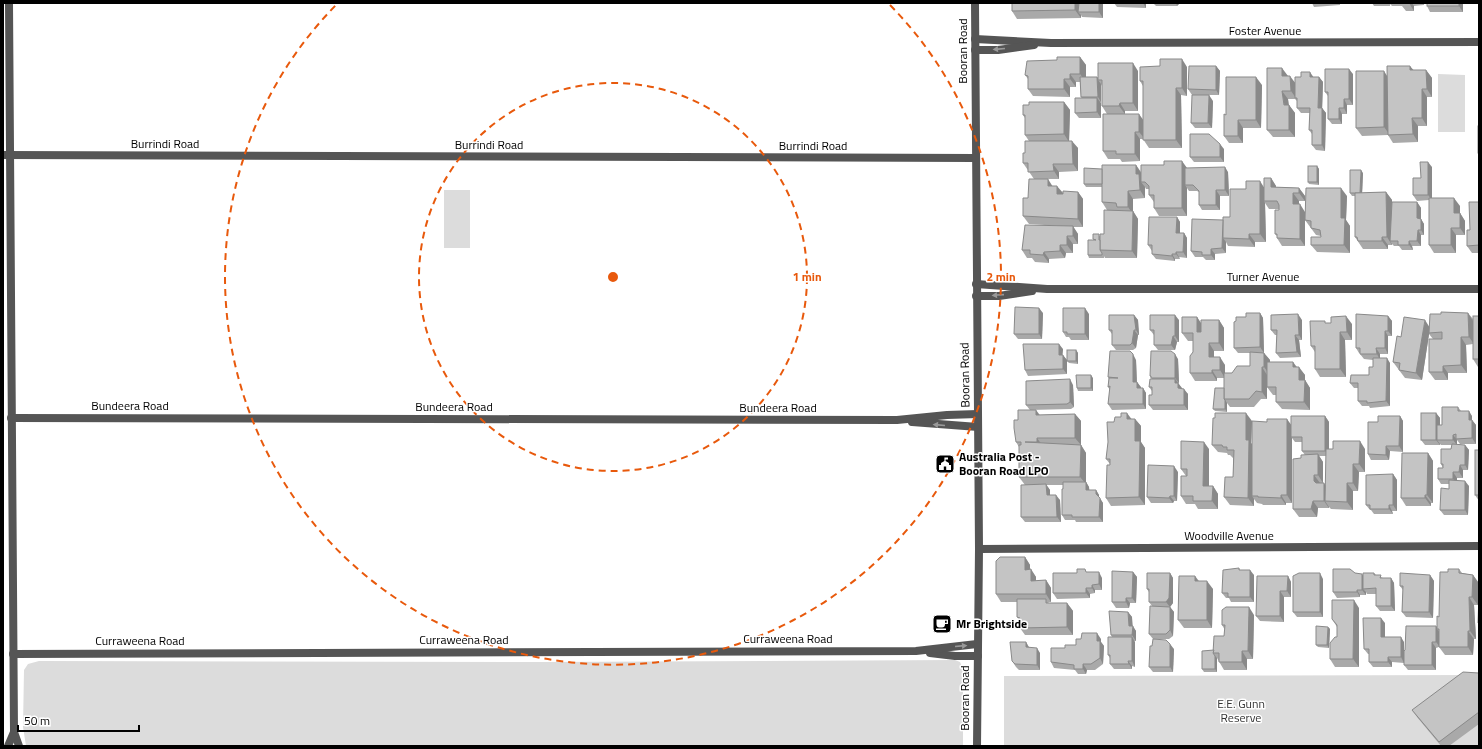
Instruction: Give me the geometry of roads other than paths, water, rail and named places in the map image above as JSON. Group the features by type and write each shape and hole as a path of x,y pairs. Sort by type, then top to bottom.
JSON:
{"street":[{"path":"9,3 6,155 7,401 11,418 14,732 19,746"},
{"name":"Booran Road","path":"974,3 979,549 977,746"},
{"name":"Foster Avenue","path":"975,39 1051,43 1479,42"},
{"name":"Foster Avenue","path":"975,50 998,50 1051,43"},
{"name":"Burrindi Road","path":"6,155 975,158"},
{"name":"Turner Avenue","path":"976,284 1047,289 1479,289"},
{"name":"Turner Avenue","path":"976,296 999,296 1047,289"},
{"name":"Bundeera Road","path":"11,418 898,420 947,415 978,414"},
{"name":"Bundeera Road","path":"898,420 942,426 978,427"},
{"name":"Woodville Avenue","path":"979,549 1479,546"},
{"name":"Curraweena Road","path":"13,654 916,651 978,644"},
{"name":"Curraweena Road","path":"916,651 956,656 978,656"},
{"path":"8,746 14,732"}],"place":[{"name":"Australia Post - Booran Road LPO","path":"945,464"},
{"name":"Mr Brightside","path":"942,624"}],"park label":[{"name":"E.E. Gunn Reserve","path":"1241,711"}]}
